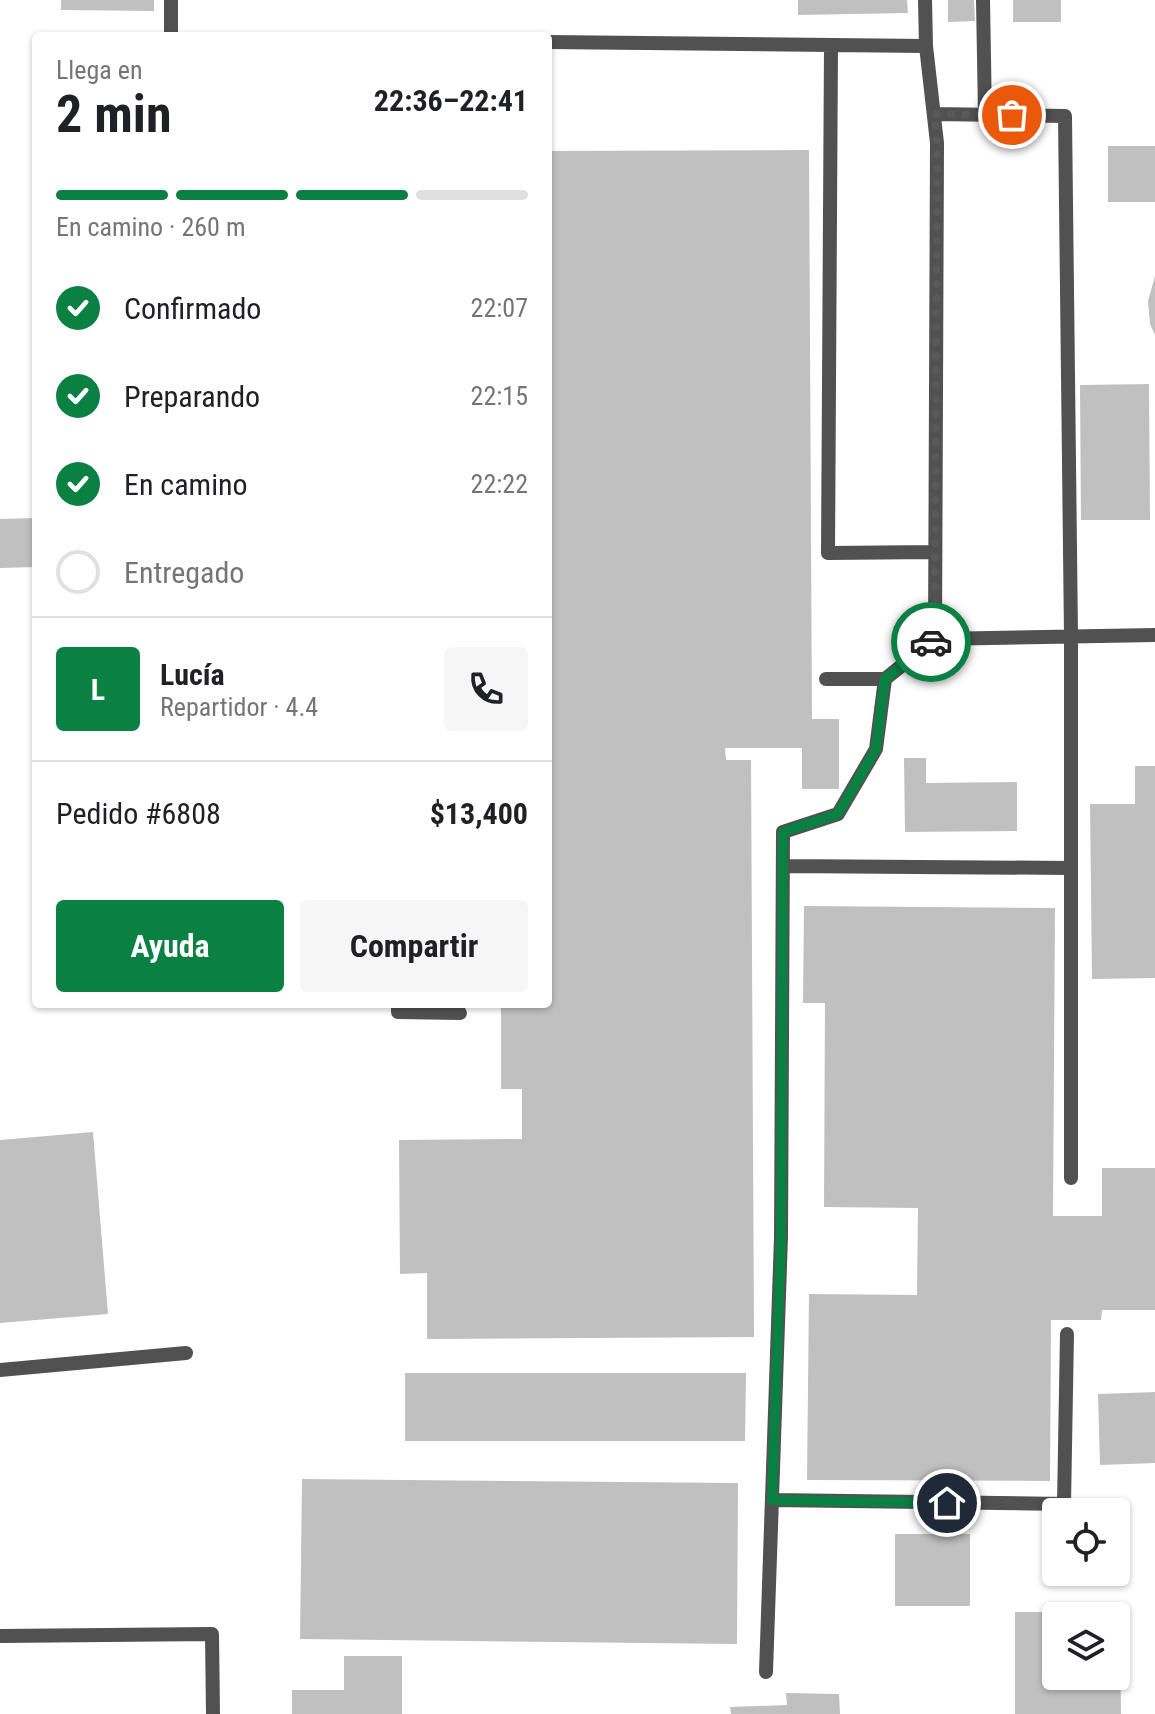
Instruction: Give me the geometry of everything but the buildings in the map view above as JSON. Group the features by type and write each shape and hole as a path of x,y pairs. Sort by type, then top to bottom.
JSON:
{"lane":[{"path":"171,0 171,32"},
{"path":"925,0 926,46 937,143 935,639"},
{"path":"983,0 985,115"},
{"path":"552,42 926,46"},
{"path":"831,46 828,553 934,552"},
{"path":"934,114 1065,116 1071,636 1071,1178"},
{"path":"826,679 885,679 935,639 1155,635"},
{"path":"766,1672 781,1237 783,832 838,814 876,749 885,679"},
{"path":"783,866 1070,868"},
{"path":"398,1008 398,1012 460,1013"},
{"path":"772,1500 1064,1504 1067,1334"},
{"path":"0,1370 186,1353"},
{"path":"0,1636 212,1634 213,1714"}],"way so far":[{"path":"931,642 935,639 937,143 934,114 1012,115"}],"route":[{"path":"931,642 885,679 876,749 838,814 783,832 781,1237 772,1500 947,1503"}]}
